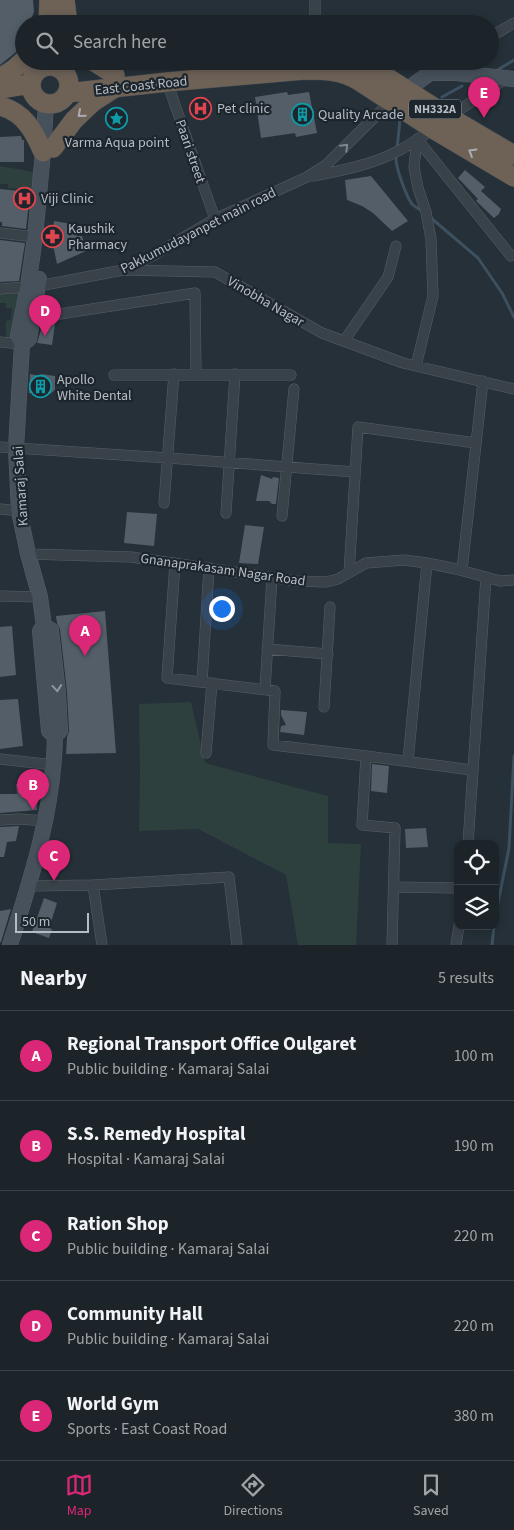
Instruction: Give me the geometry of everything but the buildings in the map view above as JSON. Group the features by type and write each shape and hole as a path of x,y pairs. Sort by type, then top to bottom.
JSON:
{"highway":[{"path":"0,78 15,68"},
{"path":"0,105 24,118 48,150 74,120 115,81 103,70"},
{"name":"East Coast Road","path":"115,81 191,70"},
{"name":"East Coast Road","path":"51,82 167,82 324,70 339,72 448,117 514,156"},
{"name":"East Coast Road","path":"374,70 433,129 514,178"},
{"path":"0,89 51,82"},
{"path":"0,105 51,82"}],"main road":[{"path":"398,96 430,73 456,72 511,77"},
{"name":"Kamaraj Salai","path":"10,945 29,886 46,821 54,765 55,736 49,731 40,631 44,626 40,597 19,511 16,448 22,344 18,336 33,286 48,150 51,82"},
{"name":"Kamaraj Salai","path":"22,344 29,339 34,314 35,237 48,150"}],"street":[{"path":"316,0 316,15"},
{"path":"499,32 514,23"},
{"path":"430,73 435,70"},
{"path":"448,117 511,77"},
{"name":"Paari street","path":"167,82 214,219"},
{"path":"307,177 326,165 398,96"},
{"path":"307,177 344,170 396,152 433,129"},
{"path":"417,140 512,256"},
{"path":"416,366 433,296 431,239 414,167 417,140"},
{"name":"Pakkumudayanpet main road","path":"0,289 33,286 123,270 154,255 214,219 307,177"},
{"path":"0,233 35,237"},
{"path":"344,341 388,277 396,246"},
{"name":"Vinobha Nagar","path":"123,270 215,272 322,334 403,363 510,388"},
{"path":"34,314 47,316 195,293 196,374"},
{"path":"0,342 22,344"},
{"path":"114,374 291,375"},
{"path":"164,503 174,374"},
{"path":"226,513 235,374"},
{"path":"462,570 483,381"},
{"path":"282,516 294,389"},
{"path":"349,573 358,427 476,443"},
{"path":"0,447 355,472"},
{"path":"0,509 19,511"},
{"name":"Gnanaprakasam Nagar Road","path":"28,554 131,557 272,578 326,582 338,579 366,563 404,560 462,570 500,581 514,580"},
{"path":"175,563 167,678 275,691 273,745 408,760 472,770"},
{"path":"408,760 427,563"},
{"path":"206,753 209,568"},
{"path":"468,840 486,577"},
{"path":"265,690 272,578"},
{"path":"0,596 40,597"},
{"path":"324,707 330,607"},
{"path":"267,649 328,654"},
{"path":"366,756 362,825 395,828 392,945"},
{"path":"0,759 54,765"},
{"path":"0,820 46,821"},
{"path":"29,886 93,885 229,877 236,944 225,945"},
{"path":"93,885 102,945"},
{"path":"394,887 454,888"},
{"path":"456,945 458,930"}],"green space":[{"path":"0,166 34,172 33,190 8,188 8,184 0,184"},
{"path":"24,289 14,341 6,341 6,321 11,320 12,308 6,308 6,303 0,303 0,291"},
{"path":"191,702 205,763 328,796 328,843 361,844 356,945 298,945 286,875 198,829 139,831 139,704"}],"waterway":[{"path":"499,69 514,60"},
{"path":"442,97 462,86"},
{"path":"397,149 400,120"},
{"path":"396,156 399,173 407,195 412,204 422,211"},
{"path":"431,218 478,258 502,293 514,317"},
{"path":"499,898 509,848 514,756"},
{"path":"492,945 494,930"}],"place":[{"name":"Pet clinic","path":"201,108"},
{"name":"Quality Arcade","path":"302,114"},
{"name":"World Gym","path":"484,118"},
{"name":"Varma Aqua point","path":"117,119"},
{"name":"Viji Clinic","path":"25,198"},
{"name":"Kaushik Pharmacy","path":"52,236"},
{"name":"Community Hall","path":"45,336"},
{"name":"Apollo White Dental","path":"41,387"},
{"name":"Regional Transport Office Oulgaret","path":"85,656"},
{"name":"S.S. Remedy Hospital","path":"33,810"},
{"name":"Ration Shop","path":"54,881"}]}
